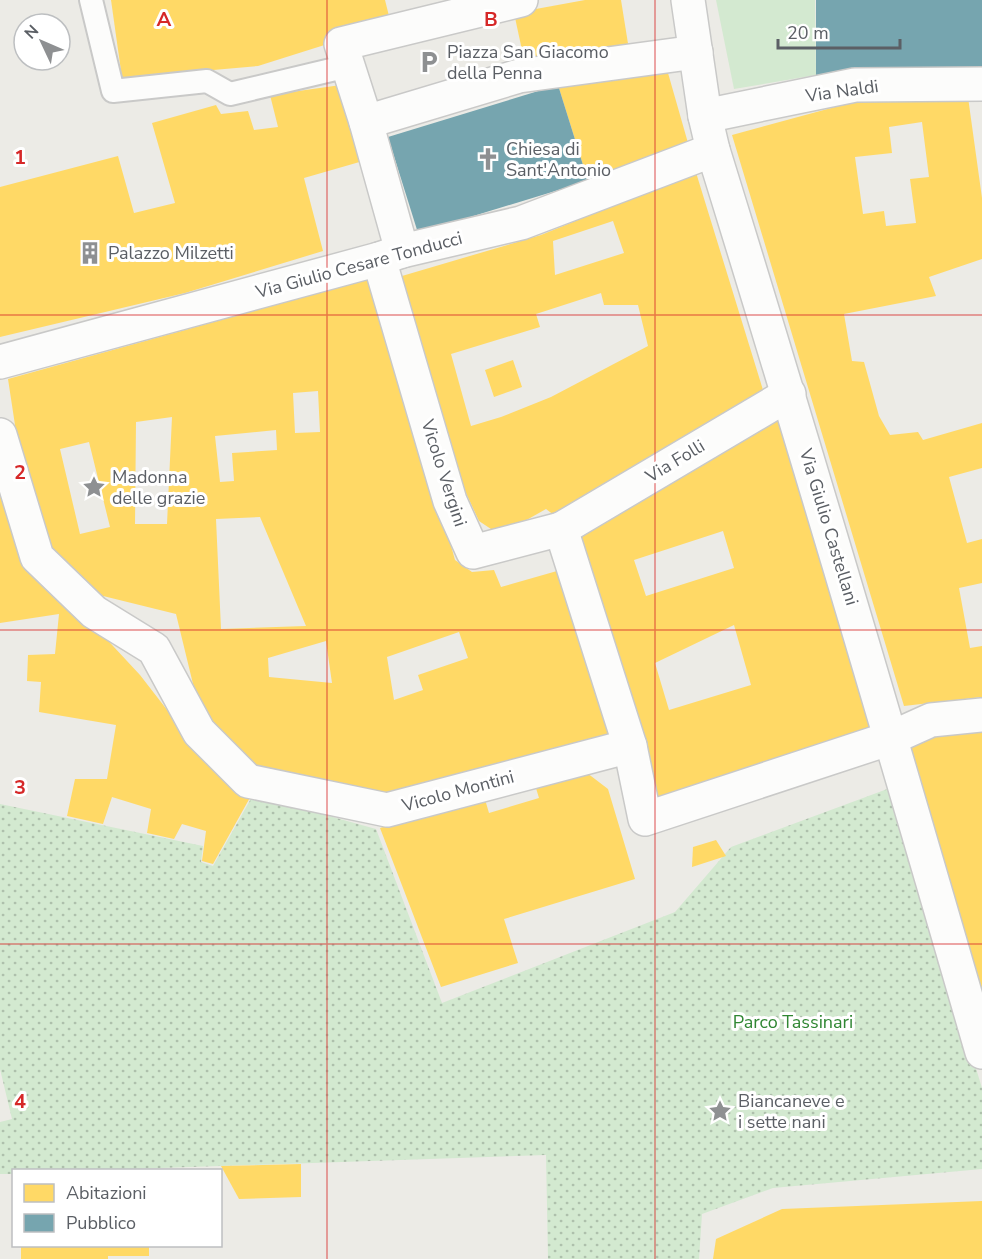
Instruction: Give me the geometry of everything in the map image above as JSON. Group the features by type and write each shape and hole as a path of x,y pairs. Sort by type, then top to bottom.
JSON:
{"street":[{"path":"391,255 376,157 341,44 521,0"},
{"name":"Via Giulio Castellani","path":"688,0 705,116 713,150 789,394 982,1052"},
{"path":"366,122 519,76 696,52"},
{"name":"Via Naldi","path":"705,116 855,85 981,89"},
{"name":"Via Giulio Cesare Tonducci","path":"0,362 391,255 521,223 713,150"},
{"name":"Vicolo Vergini","path":"391,255 450,501 473,552 561,529"},
{"name":"Via Folli","path":"561,529 789,394"},
{"name":"Vicolo Montini","path":"0,435 37,557 94,612 154,649 199,732 248,781 387,810 630,746"},
{"path":"561,529 630,746 645,819 891,738 931,720 982,715"}],"lane":[{"path":"91,0 113,91 207,81 230,94 348,66"}],"green space":[{"path":"716,0 815,0 816,75 734,89"},
{"name":"Parco Tassinari","path":"890,788 982,1088 982,1169 773,1188 702,1214 699,1259 548,1259 546,1155 133,1169 12,1169 12,1174 0,1174 0,1122 12,1119 0,1069 0,804 203,846 201,862 213,866 253,795 376,829 442,1003 675,912 731,847"}],"building: Abitazioni":[{"path":"111,0 385,0 391,24 258,66 122,78"},
{"path":"585,0 621,0 630,56 525,64 514,13"},
{"path":"666,66 688,143 588,181 558,85"},
{"path":"341,85 363,161 304,178 323,251 185,293 0,337 0,187 118,156 134,213 175,203 152,123 216,105 221,114 248,111 254,130 278,127 270,95"},
{"path":"967,90 982,198 982,259 929,277 936,296 844,314 852,361 864,362 879,416 890,435 918,432 923,440 982,423 982,468 949,477 967,543 982,539 982,583 959,588 970,648 982,646 982,697 904,706 732,135 857,101","holes":["922,122 929,177 910,179 916,223 886,226 884,211 863,214 855,157 892,153 889,127"]},
{"path":"694,166 763,390 559,519 546,509 500,535 479,521 445,448 402,276 541,235 642,194","holes":["613,221 624,253 555,275 553,241","601,293 604,305 638,305 648,346 551,397 471,426 451,354 540,327 536,314"]},
{"path":"376,277 455,560 472,572 494,570 501,587 557,571 612,740 386,794 241,765 213,731 194,688 176,614 95,594 40,542 22,471 8,379","holes":["318,391 320,432 295,433 293,393","172,417 167,524 135,524 136,422","276,430 277,450 232,453 234,481 220,482 215,436","89,442 110,527 80,534 60,449","260,517 306,626 221,629 216,519","459,632 468,658 418,675 423,690 394,700 387,657","326,641 332,683 269,677 268,658"]},
{"path":"513,360 522,387 494,397 485,370"},
{"path":"776,413 880,733 656,799 580,536","holes":["723,531 734,568 646,596 634,560","734,625 751,685 669,710 655,663"]},
{"path":"0,478 100,632 140,675 202,755 252,794 213,864 202,861 206,831 182,824 174,839 147,833 151,809 112,797 103,824 67,816 75,779 107,779 116,725 39,712 41,682 27,681 28,655 55,654 59,614 0,623"},
{"path":"946,729 982,730 982,1011 900,743"},
{"path":"574,763 608,789 635,879 504,919 518,963 441,987 380,828 484,796 489,813 539,798 532,775"},
{"path":"716,840 726,856 692,867 693,847"},
{"path":"301,1164 301,1197 239,1199 221,1166"},
{"path":"982,1201 982,1259 713,1259 716,1239 782,1209"},
{"path":"21,1247 149,1247 149,1256 108,1256 108,1259 21,1259"}],"building: Pubblico":[{"path":"816,0 982,0 982,77 816,75"},
{"name":"Chiesa di Sant'Antonio","path":"558,85 588,181 418,233 388,137"}],"place":[{"name":"Piazza San Giacomo della Penna","path":"429,62"},
{"name":"Chiesa di Sant'Antonio","path":"488,159"},
{"name":"Palazzo Milzetti","path":"90,253"},
{"name":"Madonna delle grazie","path":"94,487"},
{"name":"Biancaneve e i sette nani","path":"720,1111"}]}
